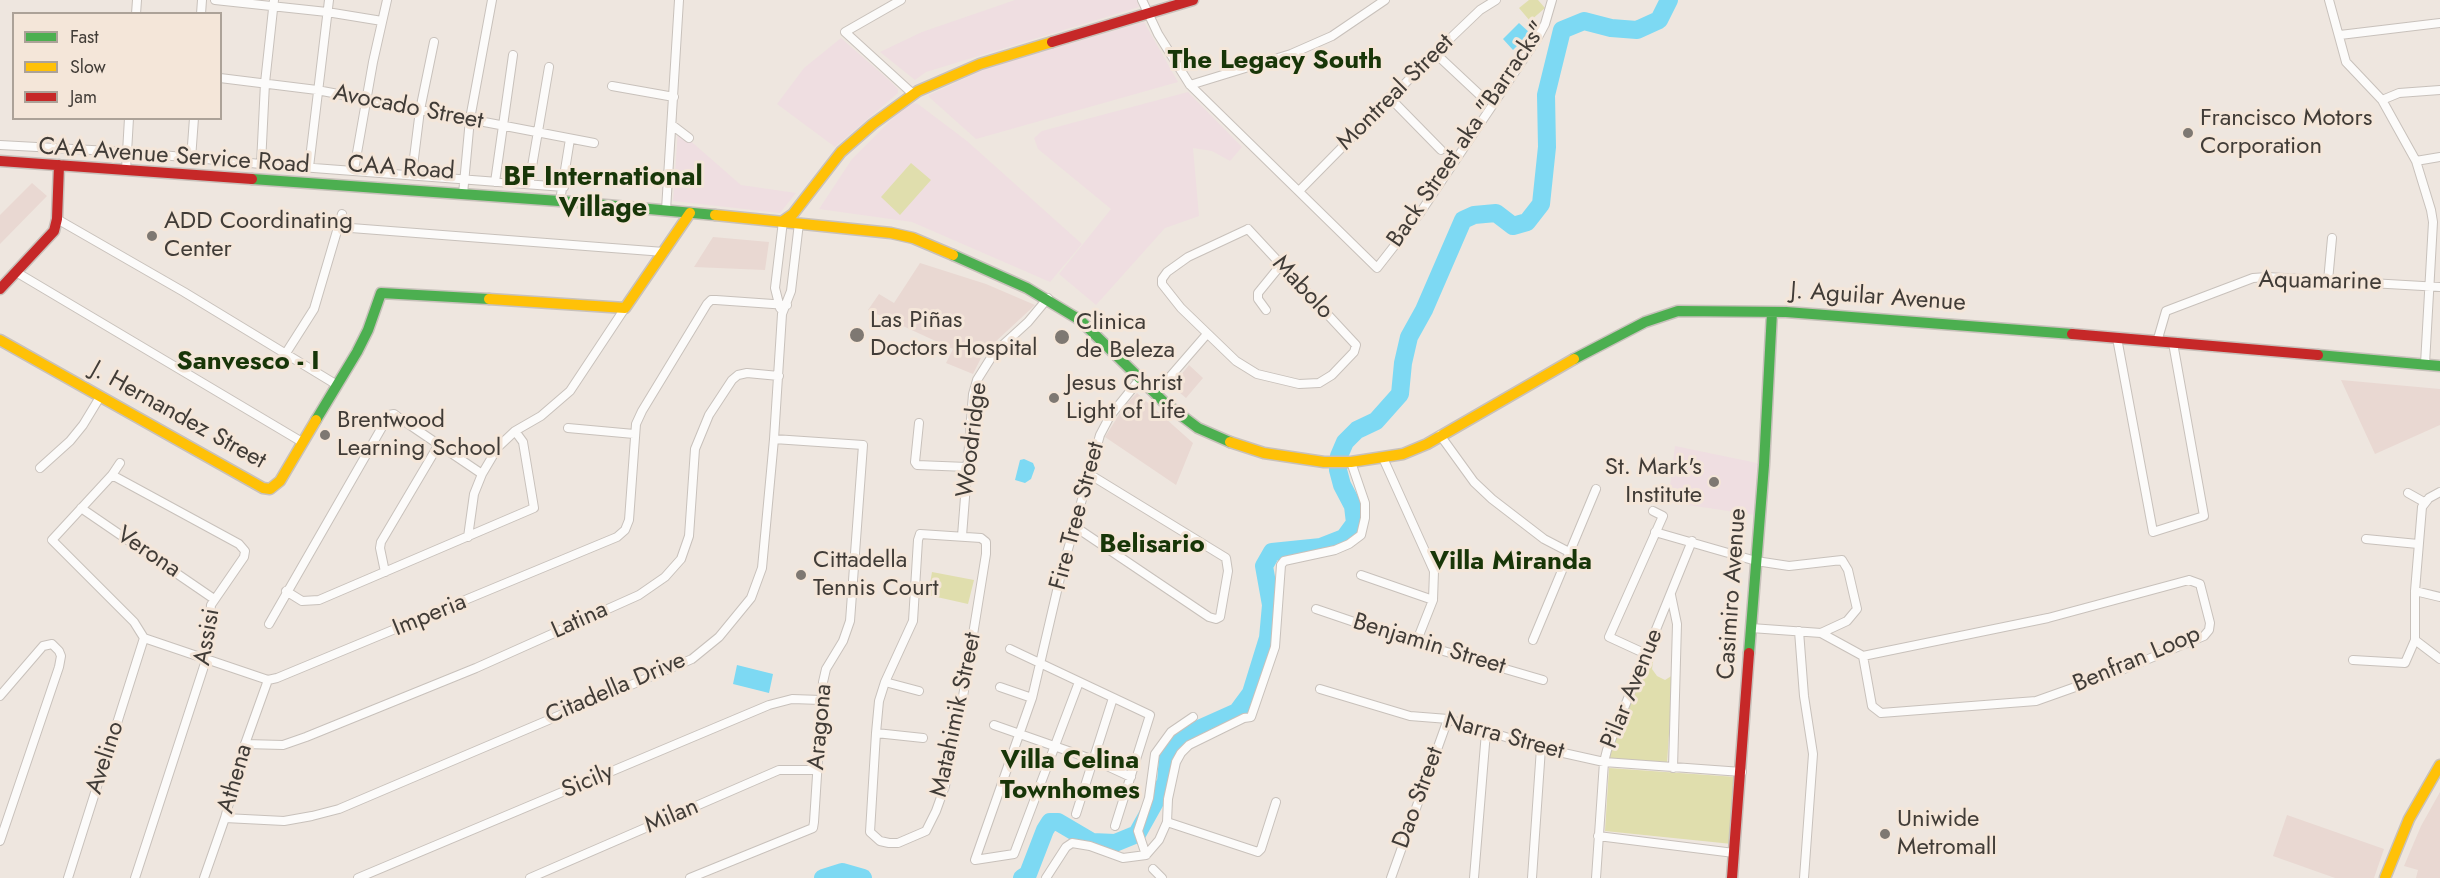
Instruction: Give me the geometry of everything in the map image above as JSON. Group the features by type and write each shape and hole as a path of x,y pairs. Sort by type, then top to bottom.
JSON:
{"main road":[{"path":"796,218 841,152 913,94 933,83 980,64 1192,0"},
{"name":"CAA Road","path":"0,162 560,201 783,221"},
{"path":"0,289 50,236 57,219 59,165"},
{"path":"625,308 690,213"},
{"path":"783,221 796,218 913,238 993,272 1048,298 1080,320 1155,394"},
{"name":"J. Hernandez Street","path":"0,340 265,489 270,489 280,481 337,385 368,330 378,296 384,292 625,308"},
{"name":"J. Aguilar Avenue","path":"1155,394 1185,419 1220,439 1264,453 1289,458 1349,462 1403,454 1427,444 1523,387 1651,320 1678,311 1772,312 1932,322 2440,366"},
{"name":"Casimiro Avenue","path":"1732,878 1742,772 1772,312"},
{"path":"2385,878 2409,819 2440,765"}],"street":[{"path":"215,0 273,3 381,21"},
{"path":"309,167 329,0"},
{"path":"354,170 365,100 387,0"},
{"path":"463,194 470,119 492,0"},
{"path":"666,210 675,97 679,0"},
{"path":"901,0 845,32 913,94"},
{"path":"1143,0 1147,14 1190,85 1300,190"},
{"path":"1190,85 1291,54 1332,36 1386,0"},
{"name":"Montreal Street","path":"1300,190 1389,97 1480,10 1496,0"},
{"name":"Back Street aka \"Barracks\"","path":"1300,190 1377,268 1420,213 1537,39 1545,24 1552,0"},
{"path":"2329,0 2346,62 2382,100 2415,161 2437,222 2435,286 2426,364"},
{"path":"261,164 265,83 273,3"},
{"path":"2340,35 2440,23"},
{"path":"412,174 420,110 434,42"},
{"path":"1435,53 1482,98"},
{"path":"495,182 513,55"},
{"path":"529,184 549,67"},
{"name":"Avocado Street","path":"222,78 317,90 594,143"},
{"path":"612,86 675,97"},
{"path":"2382,100 2399,93 2440,90"},
{"path":"1389,97 1441,150"},
{"path":"126,170 129,120"},
{"path":"191,159 194,120"},
{"path":"672,125 689,138"},
{"path":"560,201 570,139"},
{"name":"CAA Avenue Service Road","path":"0,145 128,152 191,159 564,187"},
{"path":"2415,161 2440,157"},
{"path":"286,353 314,309 342,214"},
{"path":"782,314 788,305 796,218"},
{"path":"57,219 184,292 337,385"},
{"name":"Citadella Drive","path":"225,818 284,821 339,809 692,659 719,637 751,598 762,568 779,376 782,314 775,288 783,221"},
{"path":"338,227 664,252"},
{"name":"Mabolo","path":"1248,229 1280,266 1356,345 1354,352 1319,383 1299,384 1257,374 1236,361 1170,296 1162,284 1162,279 1167,272 1188,257 1248,229"},
{"path":"2328,280 2332,238"},
{"path":"1266,310 1258,299 1258,293 1280,266"},
{"path":"777,268 793,270"},
{"path":"16,272 303,442"},
{"name":"Aquamarine","path":"2157,342 2166,310 2253,278 2435,286"},
{"name":"Woodridge","path":"962,536 973,394 980,373 994,353 1028,322 1048,298"},
{"name":"Imperia","path":"268,680 617,537 626,530 629,520 634,434 642,411 706,304 711,300 716,300 788,305"},
{"path":"468,537 474,494 482,474 498,447 515,431 541,416 570,391 625,308"},
{"path":"1155,394 1207,334"},
{"path":"2117,338 2153,532 2205,516 2173,343"},
{"name":"Latina","path":"245,744 283,745 306,737 498,658 639,595 665,577 681,559 689,536 695,449 700,432 732,380 738,375 747,373 779,376"},
{"name":"Fire Tree Street","path":"1055,745 1014,854 975,860 1032,698 1074,526 1104,426 1140,379"},
{"path":"40,468 70,441 100,397"},
{"path":"269,624 389,416 394,414 482,474"},
{"path":"919,423 915,462 917,465 967,467"},
{"path":"568,428 634,434"},
{"path":"286,591 302,600 319,600 534,508 523,442 515,431"},
{"path":"1440,435 1474,482 1492,499 1544,539 1569,552"},
{"name":"Aragona","path":"690,878 813,828 821,700 826,669 843,641 850,621 863,445 774,439"},
{"path":"385,572 381,542 439,444"},
{"path":"1383,458 1434,571 1433,600 1416,643"},
{"path":"1046,878 1065,847 1072,843 1090,846 1123,858 1144,852 1159,840 1167,822 1168,800 1180,753 1189,745 1244,718 1251,717 1275,647 1281,565 1284,561 1335,550 1361,535 1365,518 1365,503 1349,462"},
{"path":"120,463 112,475 52,540 134,622 144,638 268,680"},
{"path":"1074,526 1209,617 1216,619 1222,612 1228,571 1226,558 1089,474"},
{"name":"Assisi","path":"112,475 242,546 245,555 211,605 206,660 135,878"},
{"path":"1533,640 1596,489"},
{"path":"2353,660 2405,663 2415,640 2415,591 2420,516 2424,502 2440,492"},
{"path":"2408,493 2424,502"},
{"name":"Verona","path":"81,508 214,599"},
{"path":"1646,654 1610,637 1663,516 1653,511"},
{"path":"1655,532 1756,561 1789,566 1838,559 1845,563 1857,600 1857,609 1847,621 1821,633"},
{"name":"Matahimik Street","path":"923,534 962,536 981,538 986,542 987,547 953,752 945,786 931,824 926,831 898,843 880,841 870,832 879,701 885,682 913,621 919,537 923,534"},
{"path":"2366,540 2418,544"},
{"name":"Pilar Avenue","path":"1596,878 1606,750 1692,541"},
{"path":"1361,575 1433,600"},
{"name":"Benfran Loop","path":"2189,580 2199,584 2210,623 2209,630 2204,636 2112,674 2036,701 1994,706 1881,713 1872,706 1863,656 2048,618 2189,580"},
{"path":"2415,591 2440,597"},
{"path":"1671,594 1677,624 1673,768"},
{"name":"Benjamin Street","path":"1316,609 1416,643 1543,680"},
{"path":"1751,628 1821,633 1863,656"},
{"path":"1799,631 1804,696 1813,754 1804,878"},
{"name":"Avelino","path":"68,878 144,638"},
{"path":"2415,640 2440,659"},
{"path":"0,696 48,643 59,651 61,656 59,667 0,841"},
{"path":"1010,649 1150,715 1115,826"},
{"name":"Athena","path":"204,878 225,818 245,744 268,680"},
{"path":"885,682 919,691"},
{"path":"1055,745 1079,682"},
{"path":"1000,687 1032,698"},
{"name":"Narra Street","path":"1320,689 1410,716 1448,719 1541,748 1604,762 1742,772"},
{"path":"1076,814 1113,698"},
{"name":"Sicily","path":"358,878 769,705 792,699 821,700"},
{"path":"1144,852 1138,831 1149,798 1155,754 1171,732 1193,717"},
{"name":"Dao Street","path":"1390,878 1448,719"},
{"path":"994,725 1055,745 1131,777"},
{"path":"1474,878 1486,732"},
{"path":"876,733 923,738"},
{"path":"1532,878 1541,748"},
{"name":"Milan","path":"530,878 779,770 817,770"},
{"path":"1167,822 1258,852 1261,849 1276,802"},
{"path":"1598,836 1734,853"},
{"path":"1153,869 1162,878"}],"shaded area":[{"path":"1015,0 1137,0 1139,7 926,72 915,80 880,52 922,32"},
{"path":"1529,0 1538,0 1545,8 1530,21 1519,8"},
{"path":"1144,22 1178,82 976,139 929,97 987,68"},
{"path":"841,38 890,81 898,89 898,93 835,147 777,104 804,68"},
{"path":"1188,92 1242,147 1230,161 1212,151 1193,148 1199,216 1165,228 1096,305 1059,274 1111,209 1038,149 1034,138 1042,131"},
{"path":"913,103 918,104 967,141 1082,244 1050,282 912,222 819,209 852,159 903,108"},
{"path":"678,130 741,185 796,193 780,213 673,201"},
{"path":"911,163 931,180 900,215 881,197"},
{"path":"32,183 47,196 0,244 0,215"},
{"path":"713,237 769,242 765,270 694,267"},
{"path":"920,263 986,284 1035,305 993,344 981,358 973,374 946,363 953,349 868,310 879,294 894,303"},
{"path":"1189,365 1203,378 1186,398 1172,386"},
{"path":"2341,380 2440,389 2440,425 2375,454"},
{"path":"1137,393 1193,443 1176,485 1105,437 1125,405"},
{"name":"St. Mark's Institute","path":"1675,446 1757,463 1755,515 1668,502"},
{"path":"932,572 974,580 968,604 928,595"},
{"path":"1651,653 1654,655 1652,669 1657,676 1665,680 1673,675 1667,763 1608,759"},
{"path":"1609,768 1736,777 1732,844 1605,831"},
{"path":"2440,792 2440,878 2416,878 2418,870 2404,866 2421,826"},
{"path":"2287,815 2384,849 2374,878 2335,878 2273,856"}],"water":[{"path":"1519,23 1530,33 1513,50 1503,39"},
{"path":"1024,459 1033,463 1035,468 1031,479 1025,483 1015,480 1020,460"},
{"path":"737,665 773,674 769,693 733,684"}],"waterway":[{"path":"1022,878 1028,874 1050,822 1058,822 1092,842 1115,843 1137,834 1166,782 1168,757 1174,744 1190,733 1237,712 1251,693 1268,638 1271,605 1264,566 1272,552 1321,547 1344,538 1355,523 1353,506 1342,485 1338,470 1339,456 1345,442 1357,430 1376,421 1400,394 1403,363 1409,337 1424,310 1463,220 1474,215 1496,213 1513,226 1527,222 1541,204 1547,147 1546,95 1562,30 1584,21 1611,28 1637,30 1659,20 1669,0"},
{"path":"823,878 842,872 863,878"}],"traffic: fast":[{"path":"252,179 573,202 715,215"},
{"path":"953,255 1027,288 1080,320 1166,404 1198,428 1230,442"},
{"path":"316,420 357,352 368,330 381,293 489,299"},
{"path":"1574,359 1645,322 1678,311 1786,312 2072,334"},
{"path":"1749,653 1764,465 1772,312"},
{"path":"2318,355 2440,366"}],"traffic: slow":[{"path":"783,221 793,214 841,152 873,124 918,91 980,64 1052,42"},
{"path":"489,299 625,308 690,213"},
{"path":"715,215 891,233 913,238 953,255"},
{"path":"0,340 263,488 270,489 280,481 316,420"},
{"path":"1230,442 1264,453 1324,462 1351,462 1403,454 1427,444 1574,359"},
{"path":"2385,878 2409,819 2440,765"}],"traffic: jam":[{"path":"1052,42 1193,0"},
{"path":"0,161 252,179"},
{"path":"0,289 54,231 57,219 59,165"},
{"path":"2072,334 2318,355"},
{"path":"1732,878 1749,653"}],"place":[{"name":"Francisco Motors Corporation","path":"2188,133"},
{"name":"ADD Coordinating Center","path":"152,236"},
{"name":"Las Piñas Doctors Hospital","path":"857,335"},
{"name":"Clinica de Beleza","path":"1062,337"},
{"name":"Jesus Christ Light of Life","path":"1054,398"},
{"name":"Brentwood Learning School","path":"325,435"},
{"name":"St. Mark's Institute","path":"1714,482"},
{"name":"Cittadella Tennis Court","path":"801,575"},
{"name":"Uniwide Metromall","path":"1885,834"}],"district":[{"name":"The Legacy South","path":"1275,62"},
{"name":"BF International Village","path":"603,194"},
{"name":"Sanvesco - I","path":"248,363"},
{"name":"Belisario","path":"1152,546"},
{"name":"Villa Miranda","path":"1511,563"},
{"name":"Villa Celina Townhomes","path":"1070,777"}]}
